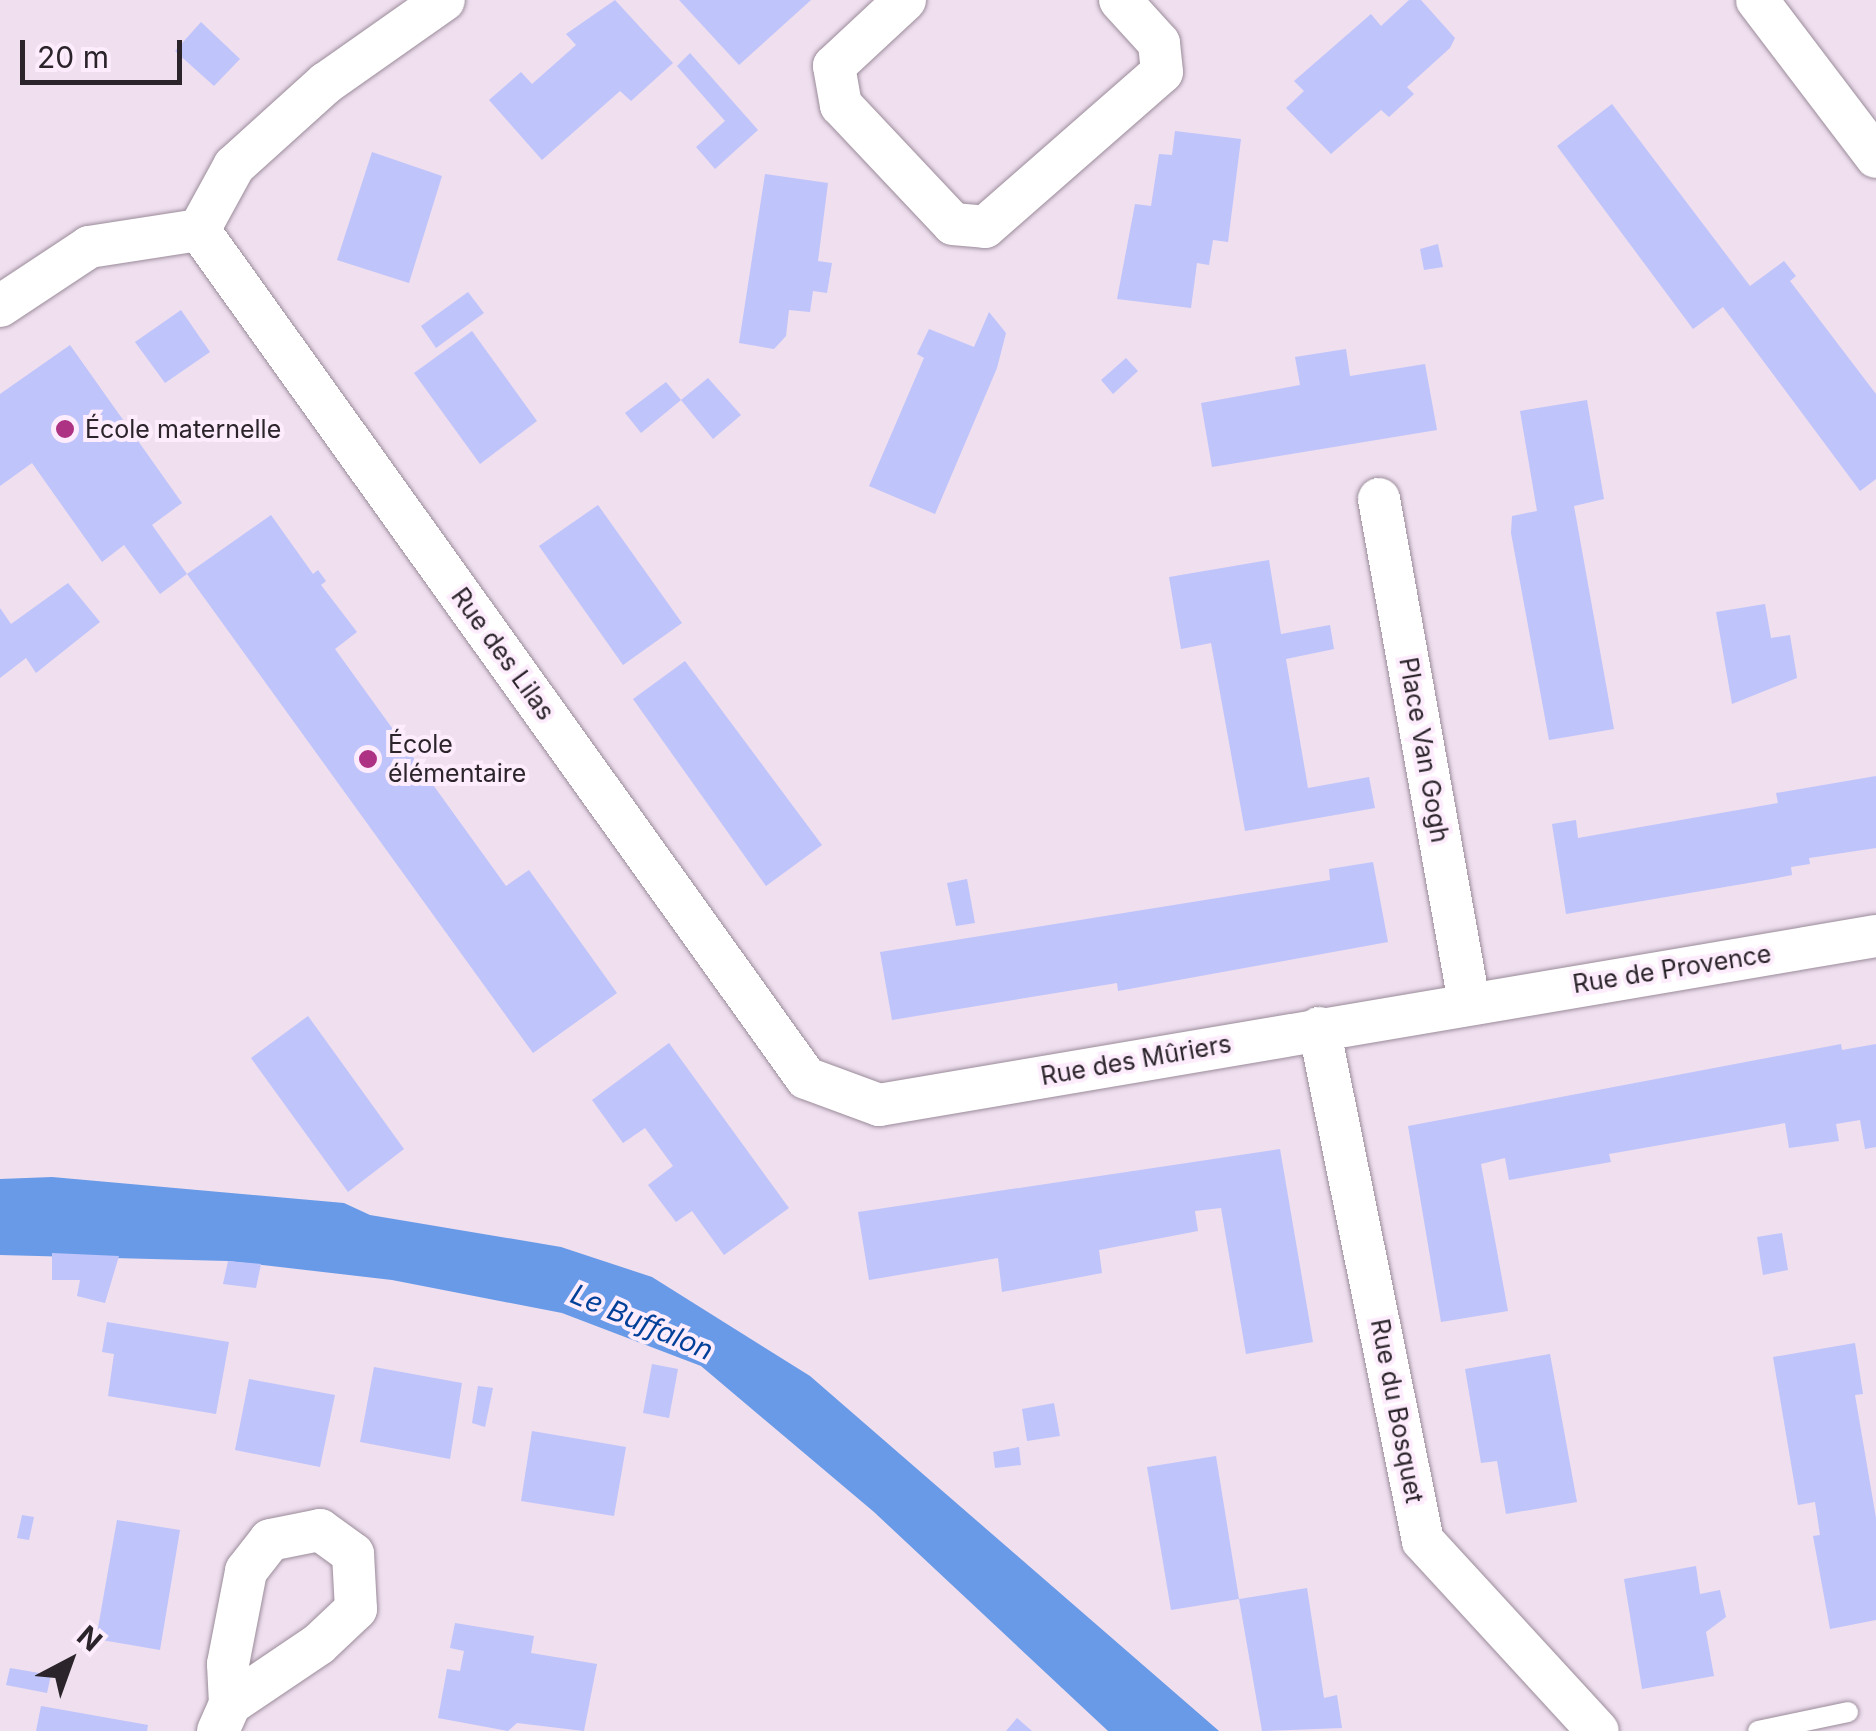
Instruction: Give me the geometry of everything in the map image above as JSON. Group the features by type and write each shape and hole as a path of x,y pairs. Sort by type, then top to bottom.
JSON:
{"street":[{"path":"0,306 89,247 199,230 234,166 326,83 444,0"},
{"path":"905,0 834,66 841,105 953,224 985,227 1162,72 1159,43 1120,0"},
{"path":"1758,0 1876,157"},
{"name":"Rue des Lilas","path":"199,230 806,1078"},
{"name":"Place Van Gogh","path":"1379,499 1469,1002"},
{"name":"Rue de Provence","path":"1469,1002 1876,936"},
{"name":"Rue des Mûriers","path":"806,1078 879,1104 1469,1002"},
{"name":"Rue du Bosquet","path":"1319,1028 1423,1541 1598,1731"}],"lane":[{"path":"1758,1731 1848,1712"}],"water":[{"name":"Le Buffalon","path":"52,1177 344,1203 370,1215 561,1247 652,1277 810,1376 1219,1731 1108,1731 874,1512 701,1366 562,1313 392,1280 228,1261 0,1255 0,1179"}],"building":[{"path":"615,0 673,63 631,101 620,91 542,160 489,100 521,72 532,84 576,45 566,34"},
{"path":"679,0 811,0 739,65"},
{"path":"1409,0 1421,0 1455,38 1450,48 1407,87 1414,94 1389,117 1381,110 1331,154 1286,108 1304,91 1294,81 1371,14 1381,26"},
{"path":"201,22 240,59 214,86 175,51"},
{"path":"690,53 758,130 715,169 696,147 725,121 677,66"},
{"path":"1612,104 1750,286 1784,261 1796,276 1790,281 1876,394 1876,479 1860,491 1723,307 1693,329 1557,146"},
{"path":"1175,131 1241,139 1228,242 1213,240 1209,265 1197,263 1191,308 1117,299 1135,204 1151,206 1159,154 1172,155"},
{"path":"372,152 442,176 409,283 337,260"},
{"path":"765,174 828,183 818,261 832,263 827,293 813,291 810,312 789,310 786,336 774,349 739,343"},
{"path":"1438,244 1443,267 1424,270 1420,249"},
{"path":"468,292 484,313 436,348 421,326"},
{"path":"181,310 210,352 165,383 135,342"},
{"path":"989,312 1006,333 997,368 935,514 869,486 924,358 917,354 929,329 974,347"},
{"path":"472,331 537,421 480,464 414,373"},
{"name":"École maternelle","path":"70,345 182,503 152,525 187,574 160,594 124,545 102,562 32,463 0,486 0,394"},
{"path":"1346,349 1350,376 1425,364 1437,430 1212,467 1201,403 1300,385 1295,357"},
{"path":"1126,358 1138,371 1113,394 1101,380"},
{"path":"708,378 741,415 713,439 681,400"},
{"path":"666,382 681,400 641,433 625,413"},
{"path":"1587,400 1604,499 1574,506 1614,729 1549,740 1511,533 1512,516 1537,511 1520,411"},
{"path":"598,505 682,623 623,665 539,546"},
{"name":"École élémentaire","path":"271,515 313,574 318,570 326,581 321,585 357,632 335,649 506,886 529,870 617,993 533,1053 187,574"},
{"path":"1269,560 1281,634 1330,625 1334,649 1286,659 1308,788 1369,777 1375,808 1245,831 1211,643 1181,649 1169,577"},
{"path":"68,583 100,622 36,673 26,658 0,678 0,608 11,624"},
{"path":"1765,604 1771,638 1790,635 1797,678 1732,704 1716,612"},
{"path":"685,661 822,845 766,886 633,699"},
{"path":"1876,776 1876,848 1809,858 1810,864 1791,867 1792,875 1566,914 1552,824 1576,820 1578,838 1778,803 1776,793"},
{"path":"1373,862 1388,942 1118,991 1117,983 892,1020 880,952 1330,880 1329,869"},
{"path":"967,879 975,923 956,926 947,883"},
{"path":"308,1016 404,1149 348,1192 251,1058"},
{"path":"669,1043 789,1208 724,1255 692,1211 676,1222 648,1185 673,1166 645,1128 623,1143 592,1100"},
{"path":"1841,1044 1842,1050 1876,1044 1876,1147 1865,1149 1860,1120 1836,1124 1839,1141 1789,1148 1785,1123 1609,1154 1611,1162 1509,1180 1505,1158 1481,1164 1508,1311 1441,1322 1408,1126"},
{"path":"1280,1149 1313,1342 1246,1354 1221,1208 1195,1211 1198,1231 1099,1250 1102,1273 1002,1292 998,1258 869,1280 858,1212"},
{"path":"1782,1233 1788,1270 1763,1275 1757,1237"},
{"path":"52,1253 119,1256 105,1303 77,1296 80,1280 52,1280"},
{"path":"228,1261 261,1264 256,1288 223,1284"},
{"path":"107,1322 229,1342 216,1414 108,1396 114,1354 102,1352"},
{"path":"1855,1343 1863,1394 1855,1395 1876,1518 1876,1620 1830,1629 1813,1536 1820,1535 1815,1502 1798,1505 1773,1357"},
{"path":"1550,1354 1577,1502 1506,1514 1497,1461 1481,1463 1465,1369"},
{"path":"652,1364 678,1369 669,1418 643,1413"},
{"path":"374,1367 462,1383 450,1459 360,1442"},
{"path":"249,1379 335,1395 320,1467 235,1450"},
{"path":"478,1386 493,1388 485,1427 472,1423"},
{"path":"1054,1403 1060,1436 1027,1441 1022,1409"},
{"path":"532,1431 626,1447 614,1516 521,1501"},
{"path":"1019,1447 1021,1465 995,1468 993,1452"},
{"path":"1216,1456 1239,1599 1171,1610 1147,1467"},
{"path":"22,1515 34,1517 29,1540 17,1538"},
{"path":"117,1520 180,1530 160,1650 96,1639"},
{"path":"1696,1566 1700,1594 1720,1590 1726,1617 1706,1632 1714,1676 1642,1689 1624,1579"},
{"path":"1307,1588 1324,1698 1337,1695 1342,1728 1262,1731 1239,1599"},
{"path":"455,1623 534,1636 531,1653 597,1664 584,1731 517,1723 508,1731 438,1718 447,1669 460,1671 464,1651 450,1648"},
{"path":"10,1668 51,1675 47,1693 6,1685"},
{"path":"41,1706 148,1725 147,1731 36,1731"},
{"path":"1017,1718 1032,1731 1006,1731"}],"place":[{"name":"École maternelle","path":"65,429"},
{"name":"École élémentaire","path":"368,759"}]}
